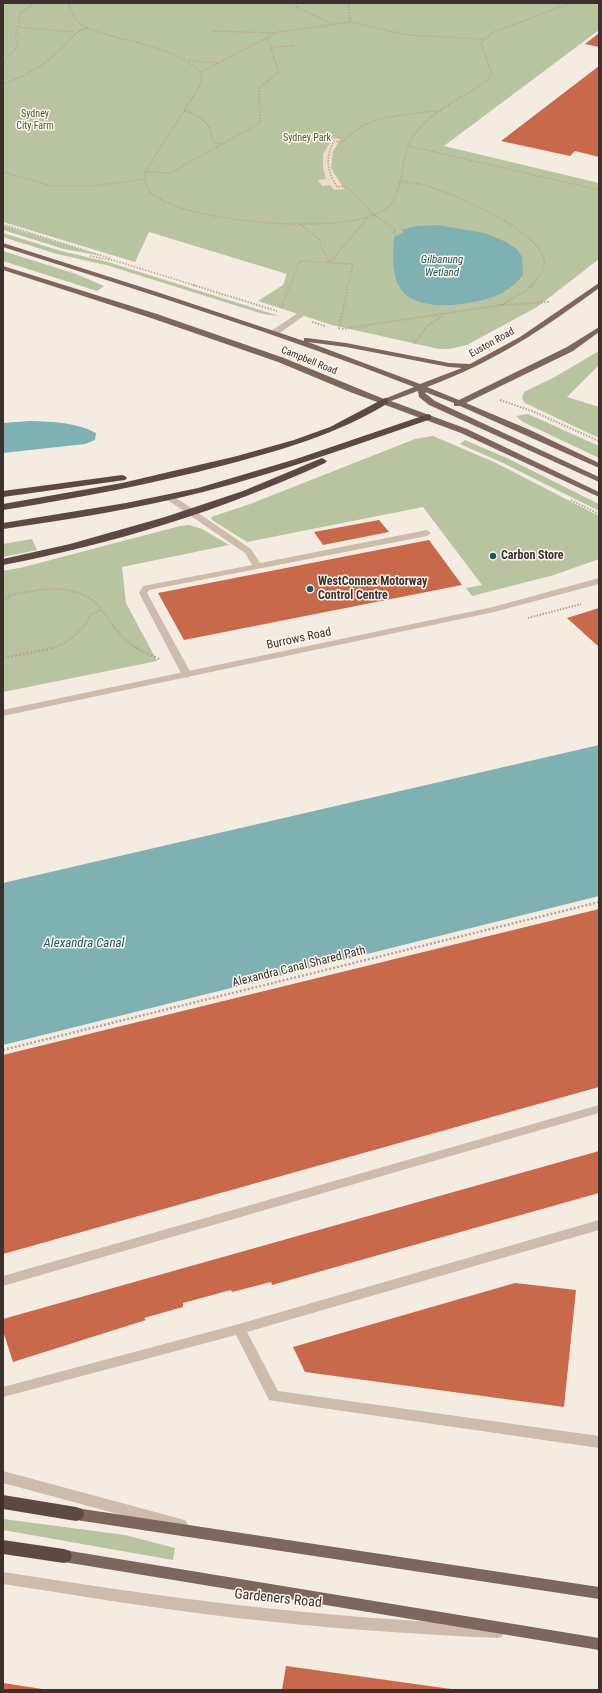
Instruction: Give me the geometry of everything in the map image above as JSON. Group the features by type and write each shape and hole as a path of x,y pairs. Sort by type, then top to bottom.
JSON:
{"highway":[{"path":"3,494 161,472 294,436 385,401"},
{"path":"3,507 48,500 175,475 304,440 354,421 385,401"},
{"path":"3,526 92,513 169,498 271,470 362,441 428,417"},
{"path":"3,562 41,555 191,513 291,476 362,441"},
{"path":"3,1502 76,1514"},
{"path":"3,1547 64,1556"}],"main road":[{"name":"Campbell Road","path":"3,245 289,338 421,386 552,442 599,466"},
{"name":"Campbell Road","path":"3,268 235,344 428,417 515,454 599,496"},
{"name":"Euston Road","path":"385,401 474,365 529,335 599,285"},
{"path":"428,417 570,349 599,329"},
{"path":"289,338 346,345 449,365 474,365"},
{"path":"421,386 422,394 432,403 599,480"},
{"path":"76,1514 599,1593"},
{"name":"Gardeners Road","path":"64,1556 599,1644"}],"street":[{"path":"274,333 301,315"},
{"path":"169,498 248,551 257,565"},
{"path":"187,675 143,593 144,590 150,586 427,532"},
{"name":"Burrows Road","path":"3,713 494,609 599,581"},
{"path":"3,1281 599,1110"},
{"path":"3,1392 239,1329 599,1225"},
{"path":"239,1329 274,1396 599,1442"},
{"path":"3,1477 219,1535"},
{"name":"Gardeners Road","path":"3,1578 122,1596 269,1615 398,1626 551,1635"}],"path":[{"path":"3,63 18,46 15,37 20,13 35,3"},
{"path":"68,3 75,19 87,28 110,37 171,51 189,60 201,72 201,84 145,172 144,179 148,189 157,197 190,208 233,217 300,224 339,223 368,218"},
{"path":"288,3 307,14 332,24"},
{"path":"350,3 349,17 351,22"},
{"path":"330,262 368,218 373,214 388,208 396,195 398,181 409,146 422,126 487,81 492,74 481,43 484,38 492,33 570,3"},
{"path":"212,31 275,33 351,22 408,35 484,38"},
{"path":"18,27 74,32 87,28"},
{"path":"3,84 14,81 36,69 66,44 74,32"},
{"path":"201,72 275,33"},
{"path":"145,172 170,173 260,123 261,116 258,91 262,85 279,72 267,37"},
{"path":"271,47 288,44 294,46"},
{"path":"189,60 218,63"},
{"path":"412,245 392,232 396,230 373,214 346,186 337,187 330,178 326,162 330,147 334,142 342,142 359,128 377,121 398,116 444,110"},
{"path":"184,111 191,112 204,120 211,127 213,142 220,144"},
{"path":"409,146 599,190"},
{"path":"3,172 52,186 93,186 144,179"},
{"path":"398,181 429,185 494,215 531,237 543,255 544,265 536,283 528,290 501,305"},
{"path":"3,224 280,312 300,261 353,264 338,330 446,315 501,305 552,301"},
{"path":"300,224 320,240 321,248 330,262"},
{"path":"410,348 426,327 446,315"},
{"path":"510,404 532,411 599,441"},
{"path":"3,597 36,590 67,590 85,596 98,604 118,634 142,652 187,675"},
{"path":"3,600 12,595"},
{"path":"3,658 45,650 67,643 85,626 90,616 101,610"},
{"name":"Alexandra Canal Shared Path","path":"3,1050 599,902"}],"green space":[{"name":"Sydney Park","path":"3,3 599,3 599,30 444,146 599,183 599,259 537,307 467,345 449,349 439,349 332,325 258,301 283,285 287,274 149,232 135,262 3,222"},
{"path":"3,225 102,256 64,249 3,230"},
{"path":"3,233 61,251 108,262 279,316 263,314 106,265 57,254 3,237"},
{"path":"3,251 76,274 104,286 97,291 3,261"},
{"path":"599,351 599,365 567,397 599,407 599,438 525,403 522,398 524,392 553,378"},
{"path":"528,414 599,446 599,458 523,422 516,416"},
{"path":"433,436 494,462 599,516 599,559 554,575 472,596 466,588 482,585 423,507 247,542 212,520 211,517 250,504 415,439"},
{"path":"465,440 509,459 599,504 599,511 503,463 460,444"},
{"path":"189,525 202,529 229,545 122,567 126,603 157,661 3,692 3,571"},
{"path":"32,539 37,550 3,557 3,544"},
{"path":"3,1519 125,1535 175,1548 173,1560 3,1530"}],"shaded area":[{"path":"333,138 340,139 333,152 331,168 344,189 334,190 330,185 322,186 318,180 326,179 323,168 323,154"}],"water":[{"name":"Gilbanung Wetland","path":"437,225 485,233 504,241 517,249 522,257 523,275 502,293 463,304 433,305 419,302 408,296 400,288 395,276 393,263 394,237 404,232 401,230 417,226"},
{"path":"30,421 64,423 88,429 96,433 95,440 85,444 3,453 3,423"},
{"name":"Alexandra Canal","path":"599,745 599,896 3,1045 3,883"}],"building":[{"path":"599,33 599,47 585,44"},
{"path":"599,66 599,157 575,151 570,156 501,141"},
{"path":"379,520 389,532 323,545 314,532"},
{"name":"WestConnex Motorway Control Centre","path":"429,540 462,585 184,640 158,593"},
{"path":"599,608 599,647 567,618"},
{"path":"599,909 599,1087 3,1254 3,1055"},
{"path":"599,1151 599,1193 272,1285 271,1282 232,1292 231,1290 183,1303 183,1307 144,1318 146,1320 13,1362 3,1331 3,1319"},
{"path":"515,1283 576,1290 564,1407 305,1372 293,1347"},
{"path":"286,1666 451,1689 282,1690"},
{"path":"3,1683 42,1689 42,1690 3,1690"}],"place":[{"name":"Carbon Store","path":"493,556"},
{"name":"WestConnex Motorway Control Centre","path":"310,589"}],"park label":[{"name":"Sydney City Farm","path":"35,120"}]}
